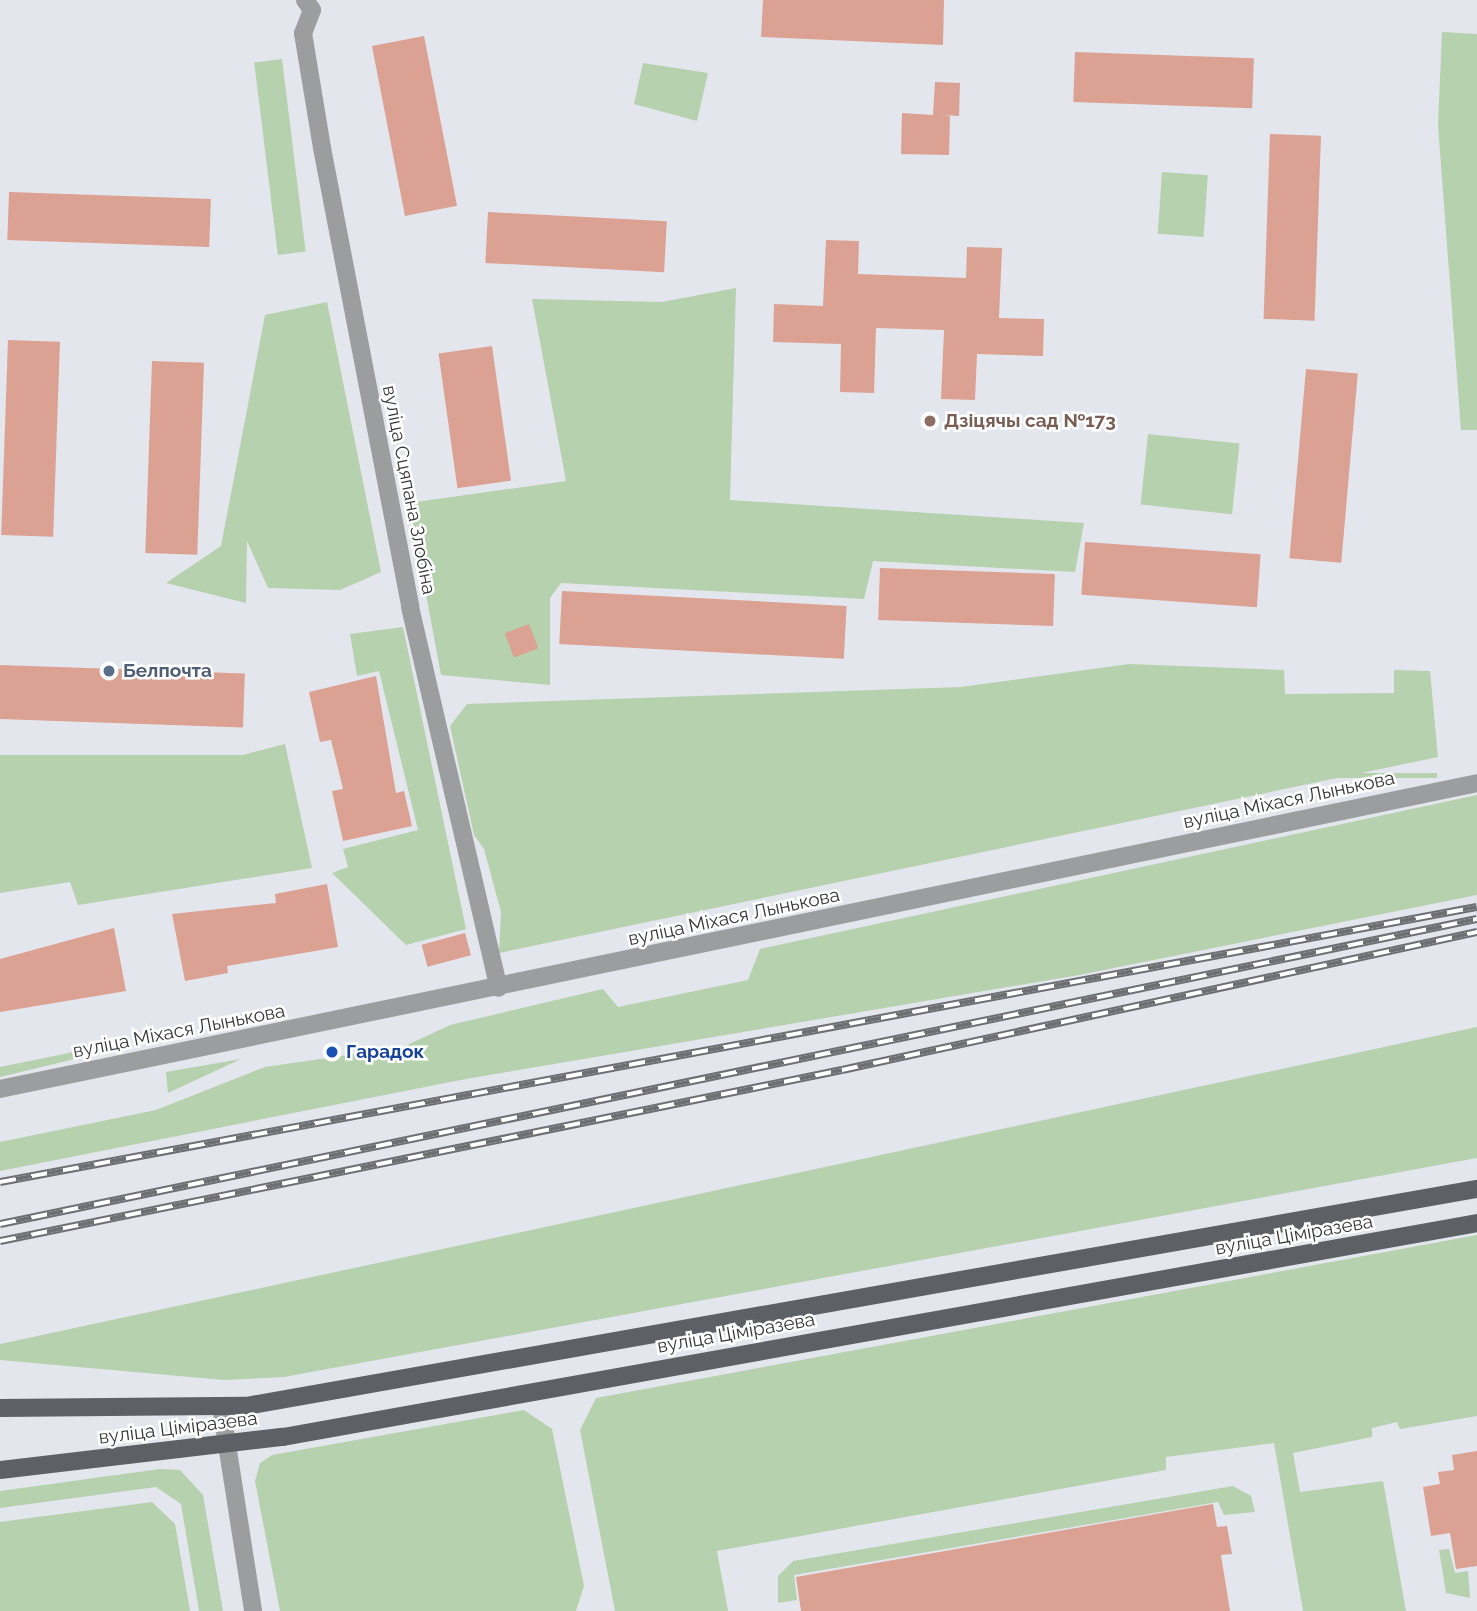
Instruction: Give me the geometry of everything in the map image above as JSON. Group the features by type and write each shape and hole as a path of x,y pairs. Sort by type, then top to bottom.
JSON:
{"main road":[{"name":"вуліца Ціміразева","path":"0,1408 220,1406 491,1365 1477,1189"},
{"name":"вуліца Ціміразева","path":"0,1470 226,1444 1477,1223"}],"street":[{"name":"вуліца Сцяпана Злобіна","path":"305,0 312,10 303,33 320,135 410,607 499,988"},
{"name":"вуліца Міхася Лынькова","path":"0,1089 499,988 1477,783"},
{"path":"220,1406 253,1611"}],"green space":[{"path":"1442,32 1477,34 1477,430 1461,430 1438,125"},
{"path":"282,59 306,252 278,255 254,62"},
{"path":"643,63 708,73 697,121 634,104"},
{"path":"1162,172 1208,175 1204,237 1158,234"},
{"path":"736,288 730,500 1084,523 1075,572 873,561 864,599 561,583 550,598 550,685 441,675 409,503 566,481 532,299 662,302"},
{"path":"327,302 381,572 340,590 268,588 247,541 246,603 166,583 221,546 265,315"},
{"path":"1148,434 1239,444 1232,514 1141,505"},
{"path":"403,627 466,929 406,945 332,873 348,867 343,849 418,830 379,671 357,676 350,634"},
{"path":"1129,664 1284,670 1285,694 1394,693 1394,670 1430,671 1438,757 499,953 501,912 484,849 474,835 450,726 467,704 961,687"},
{"path":"285,744 312,868 78,905 70,882 0,893 0,755 243,755"},
{"path":"524,773 1437,773 1437,778 524,778"},
{"path":"1477,795 1477,895 1079,975 466,1079 0,1171 0,1142 156,1110 265,1067 403,1047 450,1025 603,989 618,1007 748,980 760,949"},
{"path":"1477,1027 1477,1158 284,1377 224,1380 0,1360 0,1344"},
{"path":"88,1049 79,1058 0,1077 0,1067"},
{"path":"241,1059 168,1093 166,1072"},
{"path":"1477,1235 1477,1416 1400,1429 1397,1422 1372,1428 1372,1437 1293,1453 1300,1492 1383,1481 1406,1611 1303,1611 1274,1443 1166,1457 1166,1470 717,1551 728,1611 615,1611 580,1430 596,1398"},
{"path":"524,1410 552,1429 584,1586 576,1611 280,1611 255,1481 260,1463 272,1455"},
{"path":"160,1469 180,1470 203,1495 223,1611 199,1611 181,1504 156,1487 0,1508 0,1491"},
{"path":"1233,1486 1251,1496 1255,1512 1224,1515 1218,1502 794,1575 797,1600 778,1603 778,1576 793,1561"},
{"path":"152,1502 175,1524 190,1611 0,1611 0,1522"},
{"path":"1449,1549 1455,1573 1468,1571 1470,1598 1446,1593 1439,1550"}],"building":[{"path":"763,0 944,0 943,45 761,37"},
{"path":"424,36 457,206 405,216 372,46"},
{"path":"1075,52 1254,58 1252,108 1073,102"},
{"path":"935,82 960,83 959,116 942,115 950,116 949,155 901,154 902,113 933,115"},
{"path":"1270,134 1321,136 1315,321 1264,319"},
{"path":"9,192 211,199 209,247 7,240"},
{"path":"488,212 667,221 664,272 485,263"},
{"path":"826,240 859,241 858,274 966,278 967,247 1002,248 999,318 1044,319 1043,356 977,354 975,400 941,399 944,330 876,328 874,393 840,392 841,344 773,342 774,304 823,306"},
{"path":"8,340 60,342 53,537 1,535"},
{"path":"492,346 511,481 457,488 439,354"},
{"path":"152,361 204,363 197,555 145,553"},
{"path":"1306,369 1358,374 1341,563 1289,558"},
{"path":"1085,542 1261,554 1257,607 1081,595"},
{"path":"880,568 1055,574 1053,626 878,620"},
{"path":"562,591 847,606 844,659 559,644"},
{"path":"529,624 538,648 514,658 505,633"},
{"path":"0,665 245,674 243,728 0,719"},
{"path":"376,676 396,793 404,791 412,826 343,841 332,791 343,789 331,740 320,742 309,692"},
{"path":"327,884 338,947 227,966 228,973 185,981 172,914 276,903 275,894"},
{"path":"114,928 126,991 0,1012 0,959"},
{"path":"465,933 471,955 427,967 422,945"},
{"path":"1477,1451 1477,1566 1456,1569 1450,1533 1431,1536 1423,1487 1440,1484 1438,1472 1454,1470 1452,1455"},
{"path":"1213,1504 1217,1527 1227,1526 1232,1554 1221,1555 1230,1611 801,1611 796,1577"}],"railway":[{"path":"0,1182 1477,907"},
{"path":"0,1224 1477,919"},
{"path":"0,1241 842,1070 1477,932"}],"place":[{"name":"Дзіцячы сад №173","path":"930,421"},
{"name":"Белпочта","path":"109,671"},
{"name":"Гарадок","path":"332,1052"}]}
